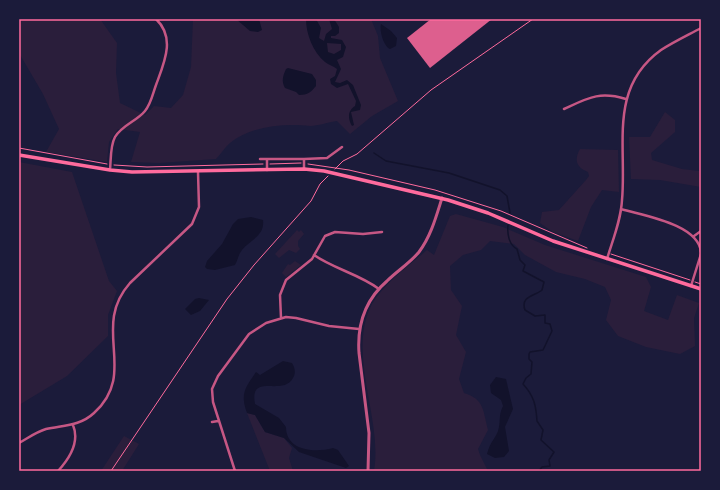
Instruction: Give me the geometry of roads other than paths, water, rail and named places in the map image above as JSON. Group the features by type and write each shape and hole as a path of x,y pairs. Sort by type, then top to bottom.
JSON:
{"main road":[{"path":"19,155 110,170 198,172 304,169 324,171 442,198 488,213 553,241 701,290"}],"street":[{"path":"110,170 112,148 115,137 123,127 146,110 166,57 168,47 167,38 162,26 156,19"},
{"path":"607,259 621,209 623,184 622,129 626,100 635,79 651,59 661,50 701,28"},
{"path":"564,109 587,98 600,95 614,95 626,100"},
{"path":"260,159 327,158 342,147"},
{"path":"267,159 267,170"},
{"path":"304,159 304,169"},
{"path":"19,443 40,431 73,425 94,413 107,397 115,378 116,367 112,325 115,307 124,290 130,283 192,224 199,207 198,172"},
{"path":"368,471 368,433 358,353 359,329 368,303 379,289 411,260 426,242 442,198"},
{"path":"621,209 674,225 694,236 698,242 701,253 691,286"},
{"path":"694,236 701,231"},
{"path":"281,318 280,295 286,280 314,255 325,236 335,232 363,234 382,232"},
{"path":"314,255 326,263 363,278 379,289"},
{"path":"235,471 218,420 212,396 212,389 218,376 248,334 266,323 281,318 296,318 329,326 359,329"},
{"path":"212,422 218,420"},
{"path":"58,471 74,447 76,436 73,425"}],"waterway":[{"path":"374,153 386,161 449,173 500,190 507,196 510,213"},
{"path":"508,225 510,242 517,249 520,260 525,265 523,271 544,282 542,290 526,299 524,305 525,310 535,316 545,315 545,323 550,324 552,331 543,350 530,352 529,359 532,362 531,374 526,378 523,384 534,401 537,421 543,430 541,440 554,452 549,460 550,466 542,467 539,471"}]}
